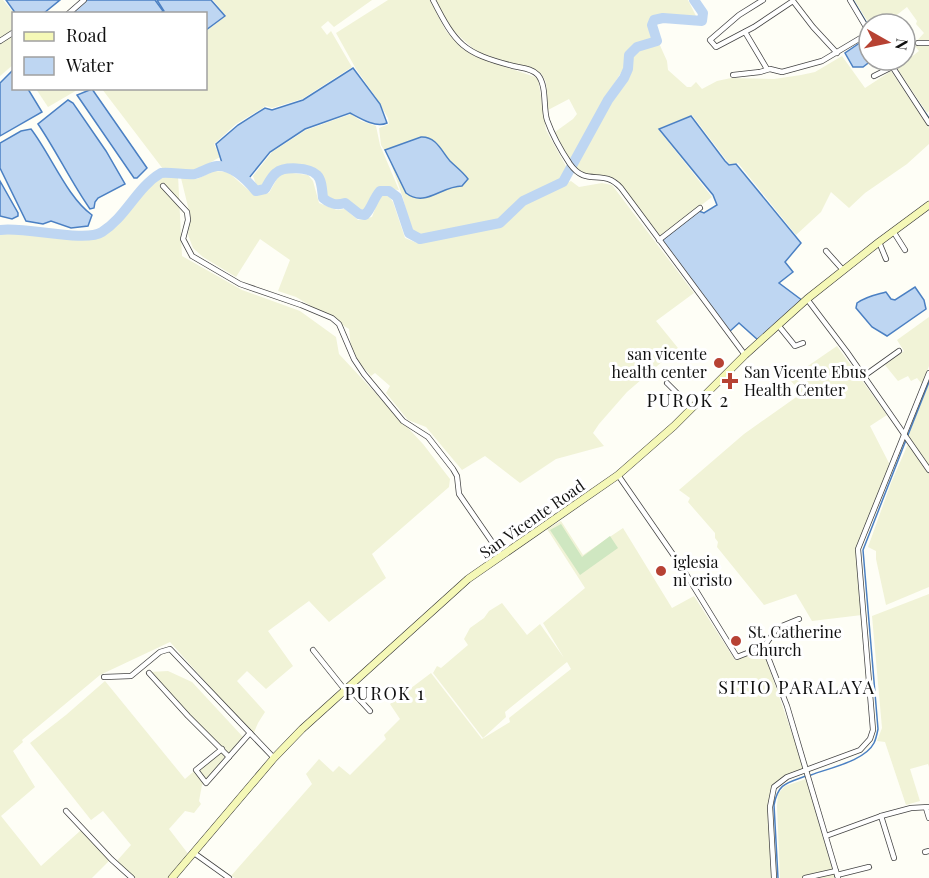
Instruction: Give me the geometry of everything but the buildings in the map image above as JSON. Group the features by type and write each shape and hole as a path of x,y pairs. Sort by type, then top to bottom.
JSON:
{"street":[{"path":"71,12 84,0"},
{"path":"433,0 447,27 464,48 475,55 527,69 539,76 547,121 568,161 575,170 588,177 605,177 614,180 745,355"},
{"path":"763,0 739,15 710,40 716,47 745,32 793,1 837,53"},
{"path":"745,32 767,69"},
{"path":"733,75 767,69 782,72 822,61 857,40"},
{"path":"918,43 929,43"},
{"path":"874,76 882,72"},
{"path":"895,72 929,123"},
{"path":"163,186 187,212 188,220 183,239 192,256 240,284 301,305 332,318 339,324 354,359 364,375 403,421 428,437 453,469 457,476 459,494 501,555"},
{"name":"San Vicente Road","path":"172,878 274,758 347,688 468,579 618,475 807,299 892,231 929,205"},
{"path":"659,240 700,208"},
{"path":"892,231 905,250"},
{"path":"879,242 886,259"},
{"path":"826,250 843,270"},
{"path":"807,299 929,470"},
{"path":"778,325 795,346 802,343"},
{"path":"864,376 899,351"},
{"path":"774,878 770,807 774,787 787,777 860,750 870,740 873,730 858,549 929,373"},
{"path":"667,382 692,408"},
{"path":"618,475 681,566 737,657 763,648 777,628 799,619"},
{"path":"763,648 788,706 837,875"},
{"path":"104,677 131,676 160,652 170,649 274,758"},
{"path":"313,650 370,711"},
{"path":"149,673 229,757"},
{"path":"222,749 196,770 206,783 250,734"},
{"path":"826,836 911,808 928,807 929,818"},
{"path":"66,811 132,878"},
{"path":"881,816 894,858"},
{"path":"194,853 229,878"},
{"path":"805,878 837,875 869,867"}],"green space":[{"path":"0,0 3,0 13,12 12,66 0,76"},
{"path":"213,0 372,0 334,27 328,21 321,27 327,35 331,31 352,67 302,99 272,108 266,106 236,124 214,144 220,157 206,165 194,170 163,169 103,90 207,90 207,30 226,16"},
{"path":"388,0 430,0 446,31 463,49 474,56 538,78 546,130 568,170 561,182 522,199 498,222 421,238 411,231 403,198 389,158 381,145 379,128 389,124 388,118 336,33"},
{"path":"435,0 688,0 697,18 667,14 653,16 648,26 653,39 636,43 625,54 624,68 605,98 571,164 555,132 577,114 569,99 548,110 546,82 541,73 477,52 449,27"},
{"path":"854,0 929,0 929,41 917,43 924,33 917,25 917,12 911,12 907,7 901,12 862,12"},
{"path":"658,41 667,61 668,70 687,87 691,87 696,82 702,89 717,81 731,78 774,79 815,72 842,56 865,88 892,72 929,128 929,144 907,164 865,193 849,208 831,192 821,212 796,235 738,163 730,165 692,115 658,129 712,197 659,237 617,180 609,176 584,174 577,169 582,150 629,70 630,55 637,48 653,45"},
{"path":"929,44 929,111 927,113 900,72 917,72 917,53 919,51 917,45"},
{"path":"37,90 77,90 48,107"},
{"path":"351,114 361,121 376,126 380,145 399,190 378,188 371,196 365,212 359,210 347,199 339,202 331,201 326,197 320,174 313,168 284,165 273,171 263,186 257,187 253,176 272,152 306,130"},
{"path":"214,171 228,172 254,195 269,193 278,177 285,172 308,175 313,181 319,203 337,210 345,209 358,220 372,217 380,196 388,195 393,202 405,238 417,243 499,227 512,218 524,202 571,181 579,187 602,183 612,185 694,293 656,321 678,348 627,392 599,424 593,433 604,446 556,459 520,483 485,456 462,470 426,427 408,420 386,393 390,386 375,373 371,376 361,365 351,348 349,329 296,297 278,291 290,260 260,239 236,277 203,257 193,248 188,235 190,215 181,178 197,179"},
{"path":"178,175 182,256 242,290 300,311 336,337 339,354 423,444 450,479 449,487 372,554 386,578 329,622 309,601 268,631 293,666 266,689 247,671 237,681 265,712 253,735 170,642 100,675 22,740 23,742 13,751 35,787 1,816 41,866 80,831 84,832 109,861 92,878 0,878 0,233 19,231 59,239 102,236 162,176"},
{"path":"929,317 929,366 922,384 917,378 911,381 908,376 898,381 885,365 904,351 897,340"},
{"path":"837,346 887,415 870,426 890,465 857,548 862,615 812,621 796,594 764,605 717,547 715,533 688,502 690,498 679,490 744,434 802,393 789,379"},
{"path":"929,384 929,468 911,440 907,438"},
{"path":"908,444 929,474 929,587 886,605 876,551 868,547"},
{"path":"561,521 583,555 623,528 672,608 694,596 735,660 761,651 764,653 804,768 773,787 769,807 771,878 235,878 231,876 312,784 306,774 319,759 333,772 339,766 350,775 386,739 384,735 400,719 390,704 431,673 482,739 510,722 509,718 571,669 567,662 505,712 506,717 483,738 433,673 437,666 441,668 468,645 464,639 470,628 502,603 527,635 540,624 564,658 543,623 585,588 547,529"},
{"path":"561,524 582,557 610,536 618,548 580,575 550,530"},
{"path":"929,594 929,767 928,764 910,769 920,801 906,805 885,742 877,741 882,728 872,616"},
{"path":"168,671 192,682 243,737 230,756 149,672"},
{"path":"105,681 185,779 220,749 229,757 202,785 199,801 201,804 194,813 185,811 169,829 189,855 169,878 135,878 116,862 131,845 103,811 91,820 30,743"},
{"path":"806,779 835,878 780,878 778,794 785,786"}],"water":[{"path":"6,0 60,0 45,12 15,12"},
{"path":"87,0 155,0 163,11 76,12 74,9"},
{"path":"157,0 211,0 225,16 207,29 207,12 162,12"},
{"path":"857,45 857,67 853,67 845,53"},
{"path":"353,68 380,104 387,123 373,124 350,113 305,129 270,152 249,178 233,167 222,163 216,144 238,125 265,108 272,110 303,100"},
{"path":"12,71 12,90 29,90 42,112 0,136 0,83"},
{"path":"93,90 147,168 137,178 134,178 77,95"},
{"path":"68,100 73,103 106,151 125,184 98,198 94,208 90,209 38,124"},
{"path":"691,116 725,161 729,165 736,164 801,243 785,262 793,272 779,283 803,301 758,340 739,323 729,332 661,241 699,211 704,213 717,205 713,195 659,129"},
{"path":"31,129 67,187 92,215 88,226 71,228 51,221 43,224 26,221 0,168 0,143 21,131"},
{"path":"421,137 435,142 466,176 468,179 462,186 420,198 406,193 385,150"},
{"path":"0,181 18,213 18,216 12,219 0,216"},
{"path":"915,287 924,300 926,309 887,336 872,327 856,308 857,303 871,296 886,292 891,299 895,300"}],"waterway":[{"path":"0,230 94,235 110,226 145,186 161,173 195,174 217,166 234,171 256,191 265,189 273,176 280,171 290,168 308,170 319,177 323,198 331,203 345,203 359,214 365,215 380,191 389,191 397,197 409,233 420,239 500,223 523,201 563,182 608,100 624,78 628,69 629,55 637,47 657,41 652,25 654,20 663,18 702,21 703,13 694,0"},
{"path":"853,0 860,12"},
{"path":"915,98 929,118"},
{"path":"908,435 929,382"},
{"path":"811,775 863,755 876,738 878,729 863,550 906,440"},
{"path":"778,878 774,805 778,792 784,785 806,776"}],"place":[{"name":"san vicente health center","path":"719,363"},
{"name":"San Vicente Ebus Health Center","path":"730,381"},
{"name":"iglesia ni cristo","path":"661,571"},
{"name":"St. Catherine Church","path":"736,641"}],"district":[{"name":"PUROK 2","path":"688,401"},
{"name":"SITIO PARALAYA","path":"797,688"},
{"name":"PUROK 1","path":"385,694"}]}
